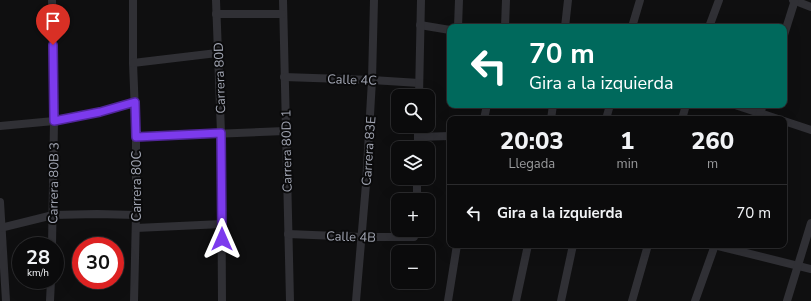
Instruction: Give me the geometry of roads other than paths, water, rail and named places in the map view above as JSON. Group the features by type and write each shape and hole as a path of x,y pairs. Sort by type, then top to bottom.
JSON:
{"street":[{"name":"Carrera 80B 3","path":"52,0 54,121 53,237"},
{"name":"Carrera 80C","path":"133,0 133,62 136,137 134,301"},
{"name":"Carrera 80D","path":"216,0 221,133 222,301"},
{"name":"Carrera 80D 1","path":"282,0 290,301"},
{"name":"Carrera 83E","path":"356,301 362,237 372,80 374,0"},
{"path":"419,89 421,0"},
{"path":"458,24 459,0"},
{"path":"505,24 506,0"},
{"path":"565,24 568,0"},
{"path":"634,24 640,0"},
{"path":"710,24 719,0"},
{"path":"787,24 794,0 811,7"},
{"path":"216,14 282,14"},
{"path":"420,25 447,30"},
{"path":"133,62 217,53"},
{"name":"Calle 4C","path":"284,77 419,83"},
{"path":"0,126 54,121 100,112 135,102"},
{"path":"746,108 770,116"},
{"path":"787,122 811,130"},
{"path":"136,137 285,131"},
{"path":"418,133 418,141"},
{"path":"418,137 447,136"},
{"path":"0,202 6,301"},
{"path":"1,228 54,215 136,215"},
{"path":"787,301 811,223"},
{"path":"136,228 222,224"},
{"name":"Calle 4B","path":"288,234 362,237 391,235"},
{"path":"448,301 457,248"},
{"path":"516,301 527,248"},
{"path":"561,301 572,248"},
{"path":"632,301 647,248"},
{"path":"695,301 713,248"},
{"path":"726,248 811,270"},
{"path":"50,301 51,289"}]}
